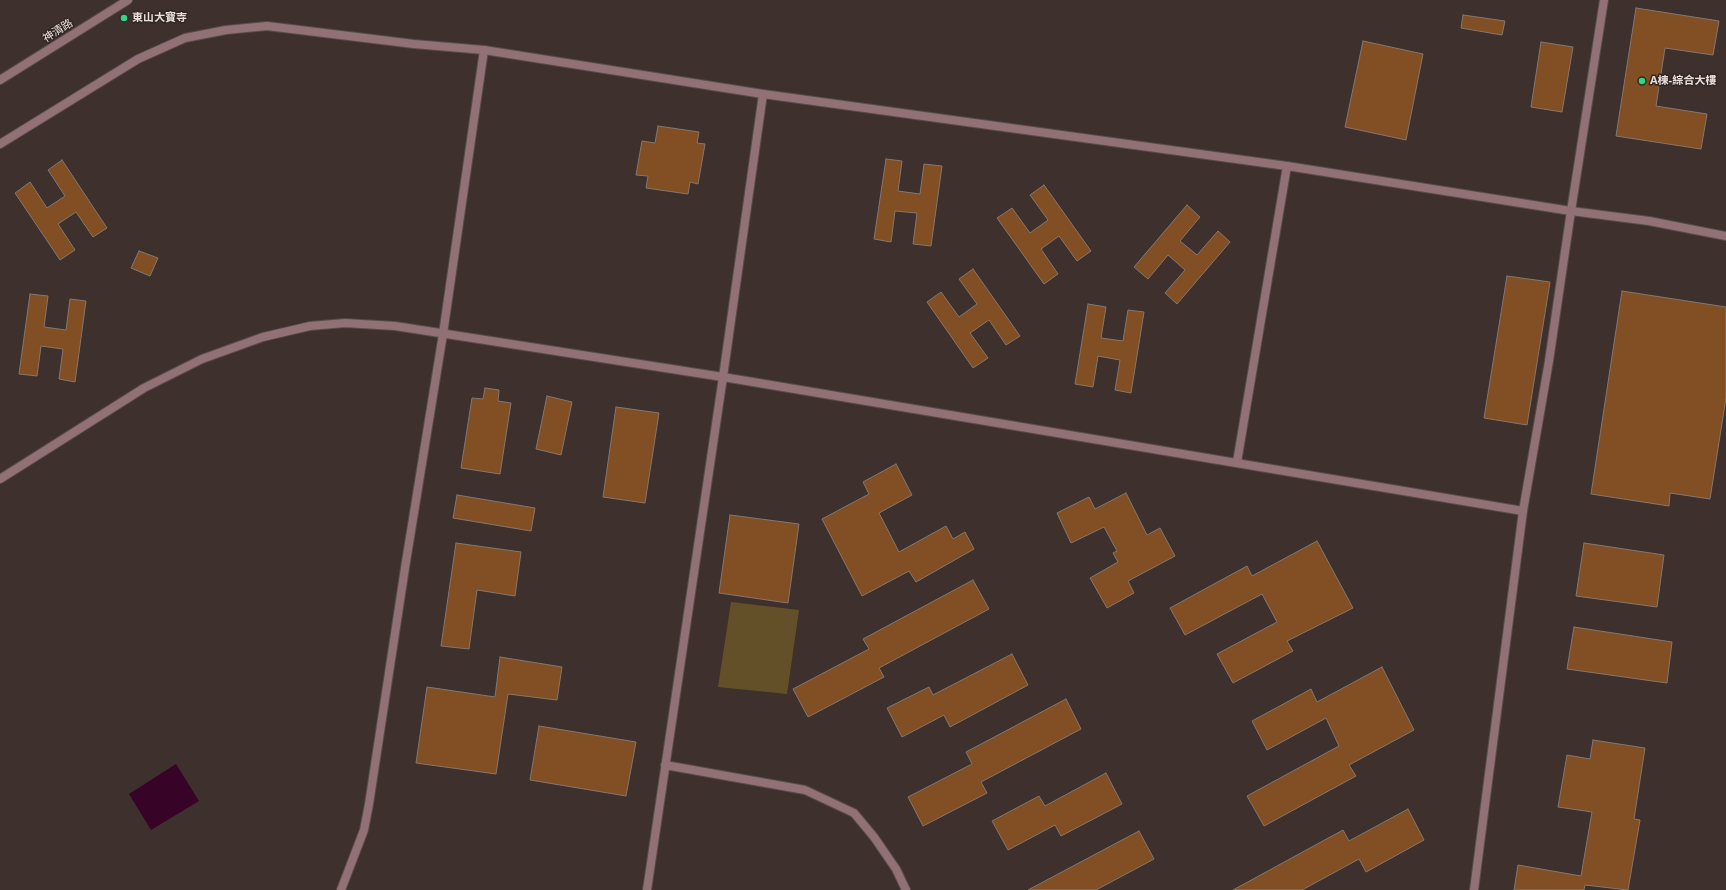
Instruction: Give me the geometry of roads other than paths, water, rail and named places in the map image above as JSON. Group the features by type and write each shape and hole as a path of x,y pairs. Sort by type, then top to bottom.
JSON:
{"street":[{"name":"神清路","path":"0,80 128,0"},
{"path":"1474,890 1523,511 1550,362 1570,211 1604,0"},
{"path":"0,144 138,59 185,38 219,31 267,26 414,44 484,50 763,94 1287,166 1570,211 1649,221 1726,236"},
{"path":"341,890 364,830 369,804 443,334 484,50"},
{"path":"647,890 723,377 763,94"},
{"path":"1237,462 1287,166"},
{"path":"0,479 144,388 202,359 263,337 310,326 345,323 395,326 723,377 1523,511"},
{"path":"665,765 805,790 854,813 874,837 896,869 906,890"}],"place":[{"name":"東山大寶寺","path":"124,18"},
{"name":"A棟-綜合大樓","path":"1642,81"}]}
